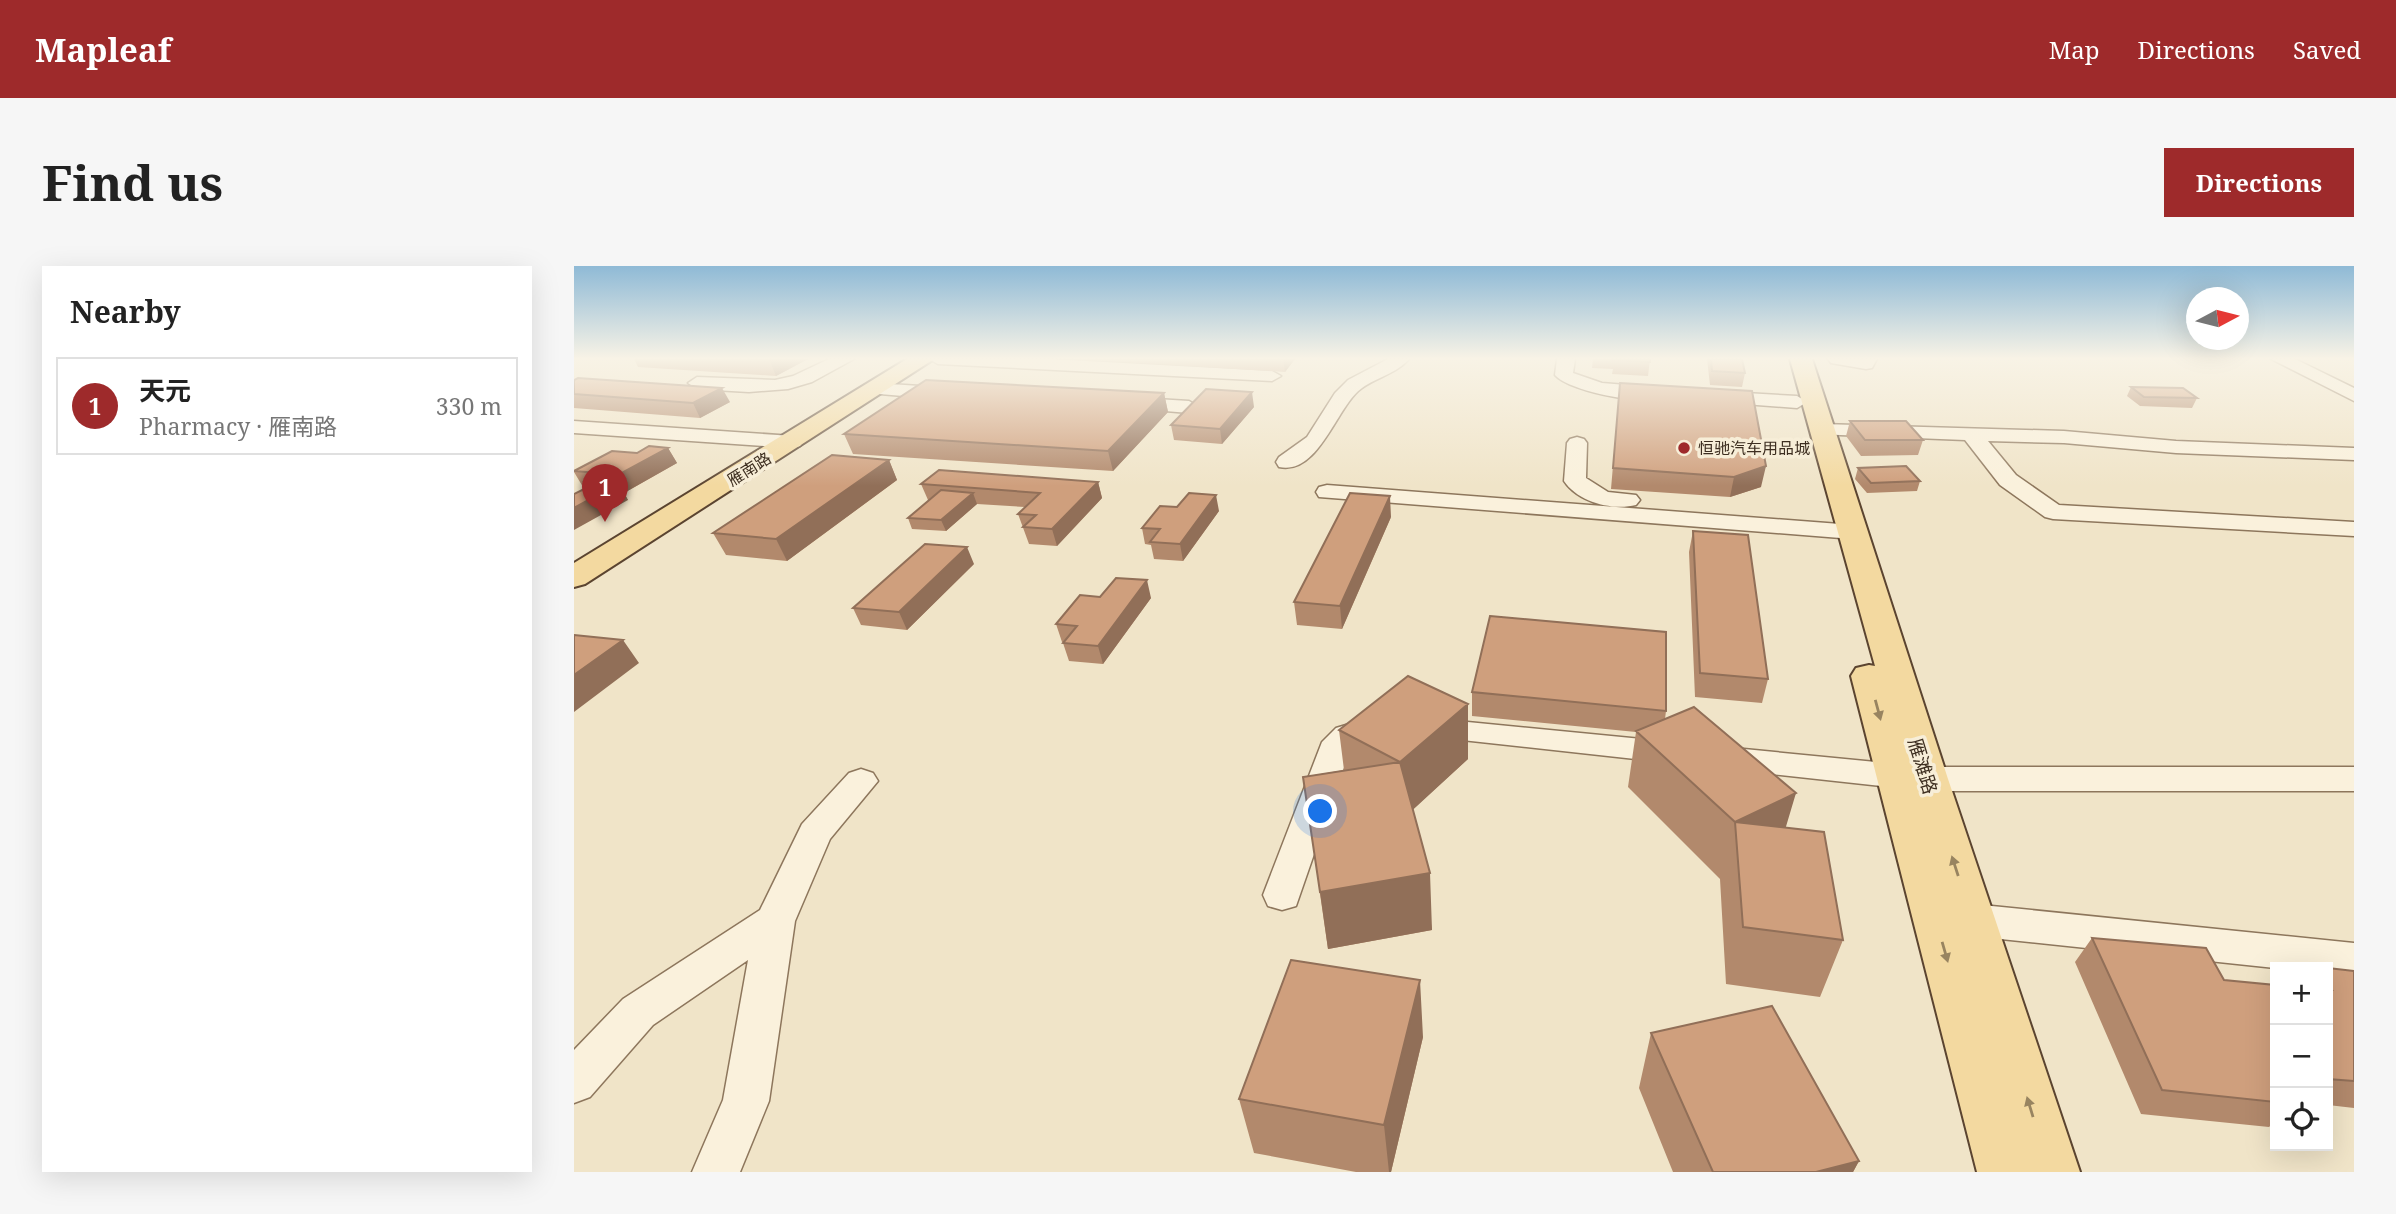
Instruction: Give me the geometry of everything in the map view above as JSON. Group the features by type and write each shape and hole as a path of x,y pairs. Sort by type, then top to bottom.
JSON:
{"main road":[{"name":"雁南路","path":"574,577 856,401"},
{"name":"雁滩路","path":"1803,401 1809,416"},
{"name":"雁滩路","path":"1807,401 1836,524 1911,778 2007,1172"},
{"name":"雁滩路","path":"1911,778 1972,920 2050,1172"}],"street":[{"path":"1287,462 1315,441 1339,401"},
{"path":"1721,401 1809,416 1970,434 2064,437 2176,447 2354,454"},
{"path":"1107,402 1189,407"},
{"path":"574,427 793,442"},
{"path":"1970,434 2008,480 2053,512 2354,529"},
{"path":"1577,443 1575,481 1602,498 1836,524"},
{"path":"1327,492 1836,524"},
{"path":"1282,895 1334,750 1348,735 1370,726 1392,725 1911,778 2354,779"},
{"path":"716,1172 746,1101 775,921 815,832 861,781"},
{"path":"1972,920 2354,960"},
{"path":"574,1082 638,1012 775,921"}],"building":[{"path":"894,401 1156,401 1108,451 844,434"},
{"path":"1194,401 1244,401 1220,429 1171,425"},
{"name":"恒驰汽车用品城","path":"1618,401 1754,401 1766,466 1734,477 1613,468"},
{"path":"1850,421 1906,421 1923,440 1865,440"},
{"path":"649,446 668,448 605,482 618,484 574,508 574,494 598,482 585,481 599,473 574,471 612,451 637,453"},
{"path":"832,455 889,460 776,539 713,533"},
{"path":"1906,466 1920,481 1871,483 1858,468"},
{"path":"939,470 1098,482 1052,529 1023,527 1036,515 1018,514 1040,493 921,484"},
{"path":"941,490 973,493 941,520 908,518"},
{"path":"1189,493 1216,495 1180,544 1150,542 1160,529 1142,528 1160,506 1177,507"},
{"path":"1350,493 1390,496 1340,606 1294,602"},
{"path":"1693,531 1748,535 1768,679 1700,673"},
{"path":"925,544 967,547 899,612 853,608"},
{"path":"1116,578 1147,580 1098,646 1063,643 1077,626 1056,624 1080,595 1100,597"},
{"path":"1490,616 1666,632 1666,711 1472,692"},
{"path":"574,635 623,640 574,675"},
{"path":"1408,676 1468,704 1400,762 1339,730"},
{"path":"1694,707 1796,793 1735,822 1636,731"},
{"path":"1400,762 1430,873 1320,892 1303,777"},
{"path":"1735,822 1824,832 1843,940 1743,927"},
{"path":"2092,938 2206,948 2224,980 2270,985 2270,1101 2162,1090"},
{"path":"1291,960 1420,980 1384,1125 1239,1099"},
{"path":"2333,969 2354,971 2354,1081 2333,1079"},
{"path":"1772,1006 1859,1161 1816,1172 1713,1172 1651,1033"}],"place":[{"name":"恒驰汽车用品城","path":"1684,448"},
{"name":"天元","path":"605,522"}]}
